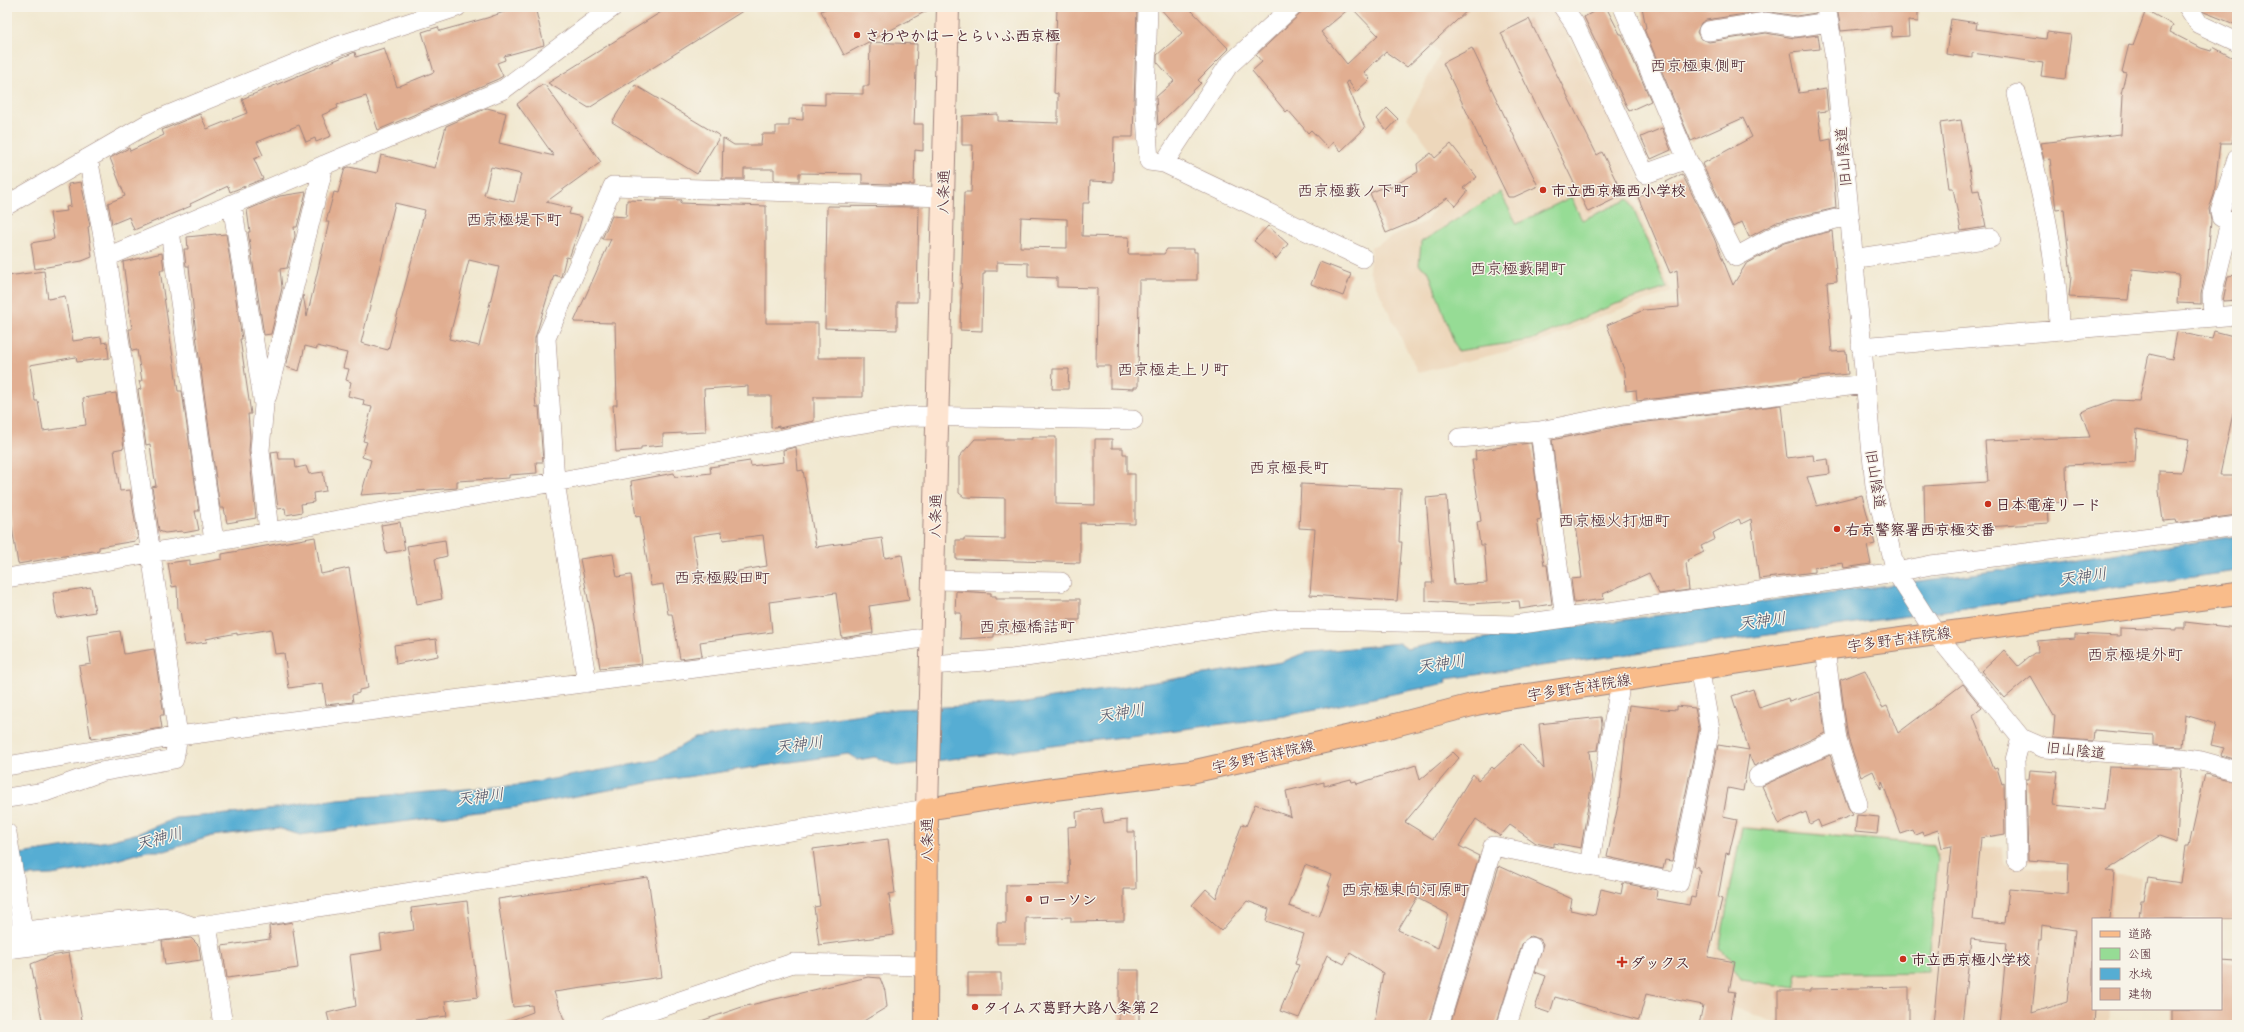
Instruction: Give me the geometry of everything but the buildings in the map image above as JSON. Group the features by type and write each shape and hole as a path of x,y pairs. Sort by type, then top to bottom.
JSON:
{"main road":[{"name":"八条通","path":"926,1025 926,809 928,784 948,7"},
{"name":"宇多野吉祥院線","path":"926,809 1046,790 1191,772 1364,733 1476,704 1699,667 1825,649 1932,628 2237,594"}],"street":[{"path":"7,205 149,123 316,54 457,7"},
{"path":"107,257 504,89 613,7"},
{"path":"1148,7 1145,101 1149,161 1164,163 1363,258"},
{"path":"1164,163 1228,66 1292,7"},
{"path":"1563,7 1574,23 1645,174 1687,158"},
{"path":"1623,7 1687,158 1736,257 1780,233 1848,216"},
{"path":"2188,7 2199,24 2237,42"},
{"path":"1708,32 1766,22 1796,27 1827,15"},
{"name":"旧山陰道","path":"1827,15 1834,52 1852,259 1875,486 1897,574 1932,628 2021,738 2044,748 2201,760 2237,771"},
{"path":"2017,94 2050,233 2059,292 2059,330"},
{"path":"7,798 45,792 100,772 174,759 178,736 107,257 88,158"},
{"path":"2213,317 2212,295 2230,222 2221,217 2220,212 2237,158"},
{"path":"269,532 260,450 264,405 324,165"},
{"path":"587,683 555,482 546,338 613,186 943,197"},
{"path":"232,204 264,405"},
{"path":"170,230 214,541"},
{"path":"1852,259 1991,238"},
{"path":"1861,347 2237,315"},
{"path":"1459,438 1540,431 1623,414 1865,384"},
{"path":"7,578 555,482 764,443 844,426 910,416 1133,420"},
{"path":"1540,431 1565,618"},
{"path":"930,672 1280,619 1514,625 1897,574 1931,565 2237,526"},
{"path":"933,580 1061,582"},
{"path":"7,766 178,736 932,637"},
{"path":"1825,649 1837,740 1858,804"},
{"path":"1439,1025 1493,846 1679,883 1710,729 1699,667"},
{"path":"1589,866 1621,680"},
{"path":"2017,860 2016,760 2021,738"},
{"path":"1758,776 1837,740"},
{"path":"7,949 201,926 926,809"},
{"path":"7,833 16,926 164,917 201,926"},
{"path":"201,926 223,1025"},
{"path":"1507,1025 1532,947"},
{"path":"609,1025 793,963 925,966"}],"shaded area":[{"name":"市立西京極西小学校","path":"1394,7 1553,7 1644,187 1631,194 1672,292 1609,313 1537,344 1418,373 1369,271 1371,247 1426,221 1455,181 1407,118 1440,54"},
{"name":"市立西京極小学校","path":"1740,825 1934,843 1938,851 2003,846 2004,865 2141,877 2137,918 2092,918 2092,1010 2110,1010 2109,1025 1774,1025 1773,1022 1758,1016 1705,999"}],"green space":[{"path":"1500,192 1517,224 1571,197 1582,220 1629,199 1667,288 1613,305 1531,340 1457,351 1429,272 1419,265 1421,242"},
{"path":"1742,828 1934,845 1938,859 1928,972 1796,974 1797,988 1741,980 1734,969 1735,962 1719,949"}],"water":[{"name":"天神川","path":"2237,536 2237,571 1446,679 1447,683 1285,716 897,766 875,757 858,760 848,754 658,781 517,807 300,835 278,828 212,836 165,851 147,851 86,869 52,875 7,877 7,856 108,841 139,833 176,818 241,813 338,799 520,785 657,760 695,738 896,709 1014,704 1282,662 1304,653 1399,643 1407,649 1441,642 1441,644 2003,570"}],"place":[{"name":"さわやかはーとらいふ西京極","path":"857,35"},
{"name":"市立西京極西小学校","path":"1543,190"},
{"name":"日本電産リード","path":"1988,504"},
{"name":"右京警察署西京極交番","path":"1837,529"},
{"name":"ローソン","path":"1029,899"},
{"name":"市立西京極小学校","path":"1903,959"},
{"name":"ダックス","path":"1622,962"},
{"name":"タイムズ葛野大路八条第２","path":"975,1007"}],"district":[{"name":"西京極東側町","path":"1698,65"},
{"name":"西京極藪ノ下町","path":"1353,190"},
{"name":"西京極堤下町","path":"514,219"},
{"name":"西京極藪開町","path":"1518,268"},
{"name":"西京極走上リ町","path":"1173,369"},
{"name":"西京極長町","path":"1289,467"},
{"name":"西京極火打畑町","path":"1614,520"},
{"name":"西京極殿田町","path":"722,577"},
{"name":"西京極橋詰町","path":"1027,626"},
{"name":"西京極堤外町","path":"2135,654"},
{"name":"西京極東向河原町","path":"1405,889"}]}
